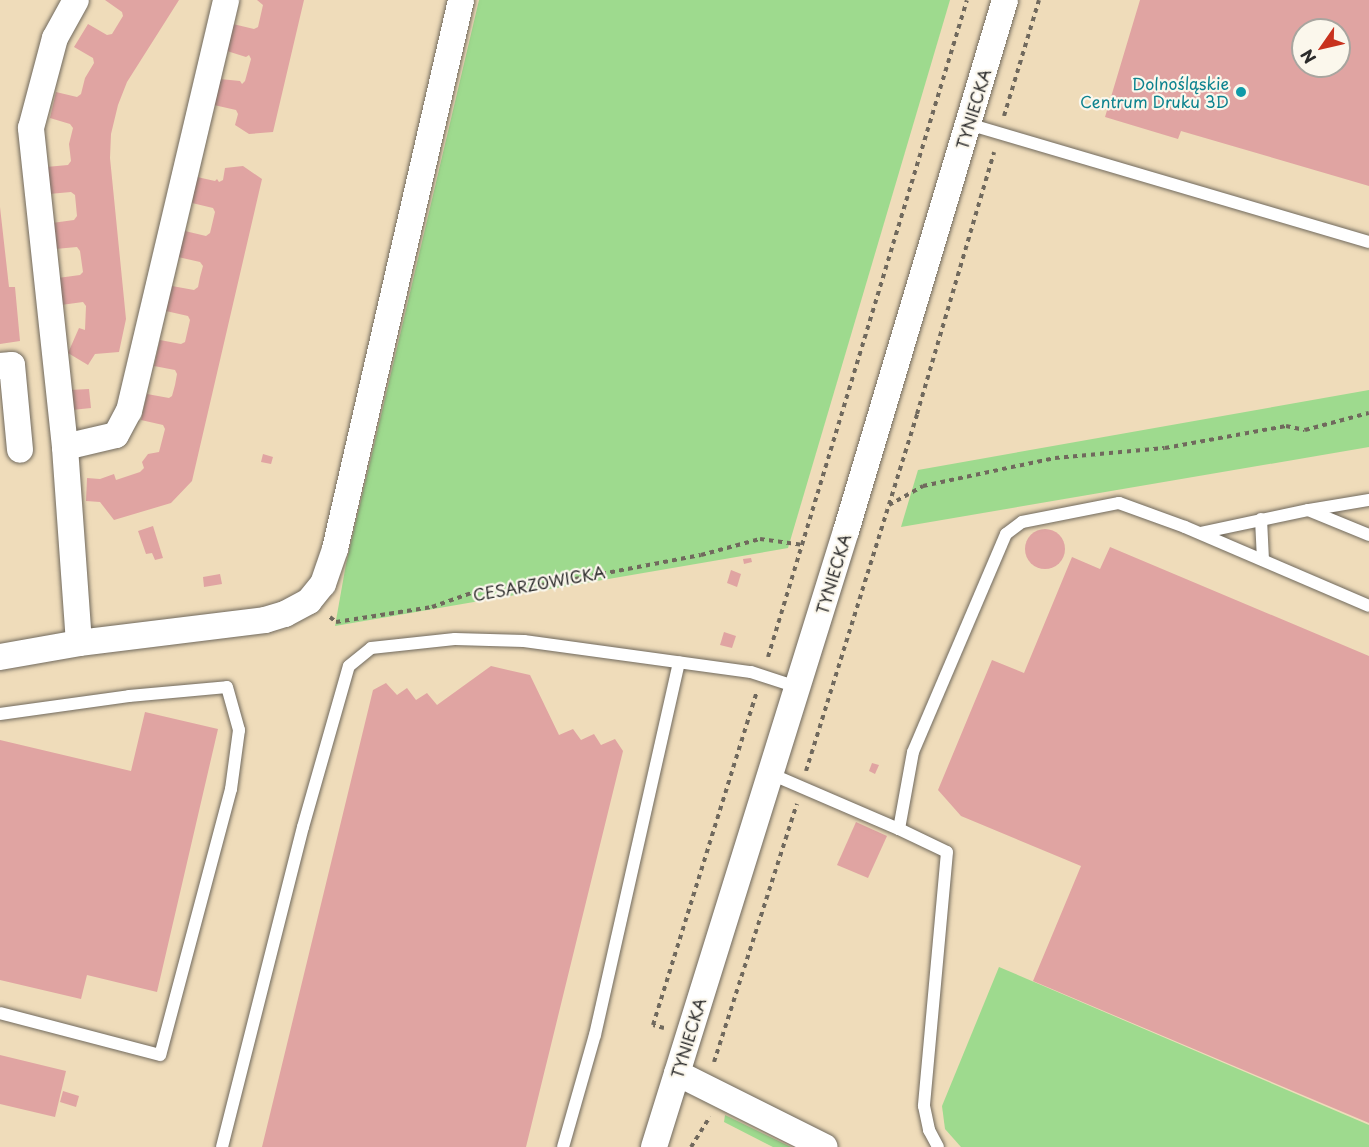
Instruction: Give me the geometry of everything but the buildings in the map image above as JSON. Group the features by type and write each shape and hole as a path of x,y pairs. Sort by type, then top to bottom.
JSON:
{"street":[{"path":"76,0 56,38 31,128 65,447 80,643"},
{"path":"65,447 116,435 129,411 226,0"},
{"path":"0,657 80,643 265,620 285,614 309,601 323,584 334,549 460,0"},
{"name":"TYNIECKA","path":"654,1147 771,774 1005,0"},
{"path":"0,366 12,365 20,450"},
{"path":"677,1073 825,1147"}],"lane":[{"path":"968,124 1369,242"},
{"path":"1200,533 1261,519 1369,500"},
{"path":"899,829 913,752 1006,534 1022,522 1119,503 1200,533 1369,606"},
{"path":"1308,510 1369,535"},
{"path":"1261,519 1263,560"},
{"path":"222,1147 303,827 349,666 371,648 455,639 524,641 762,675 797,687"},
{"path":"563,1147 595,1035 679,662"},
{"path":"0,714 129,696 227,687 239,730 231,789 160,1055 0,1013"},
{"path":"771,774 899,829 946,852 924,1106 929,1130 938,1147"}],"path":[{"path":"653,1025 804,545 967,0"},
{"path":"810,759 889,505 1039,0"},
{"path":"889,505 923,486 1055,458 1165,448 1286,426 1305,430 1369,413"},
{"name":"CESARZOWICKA","path":"309,601 336,622 432,607 480,590 513,590 701,555 760,538 804,545"},
{"path":"715,1066 714,1059 736,1001 794,811"},
{"path":"692,1147 708,1121"}],"green space":[{"path":"479,0 950,0 788,548 335,626 346,564"},
{"path":"1369,390 1369,447 901,527 918,470"},
{"path":"999,967 1369,1125 1369,1147 961,1147 945,1129 942,1106"},
{"path":"725,1115 791,1147 773,1147 724,1122"}],"place":[{"name":"Dolnośląskie Centrum Druku 3D","path":"1241,92"}]}
